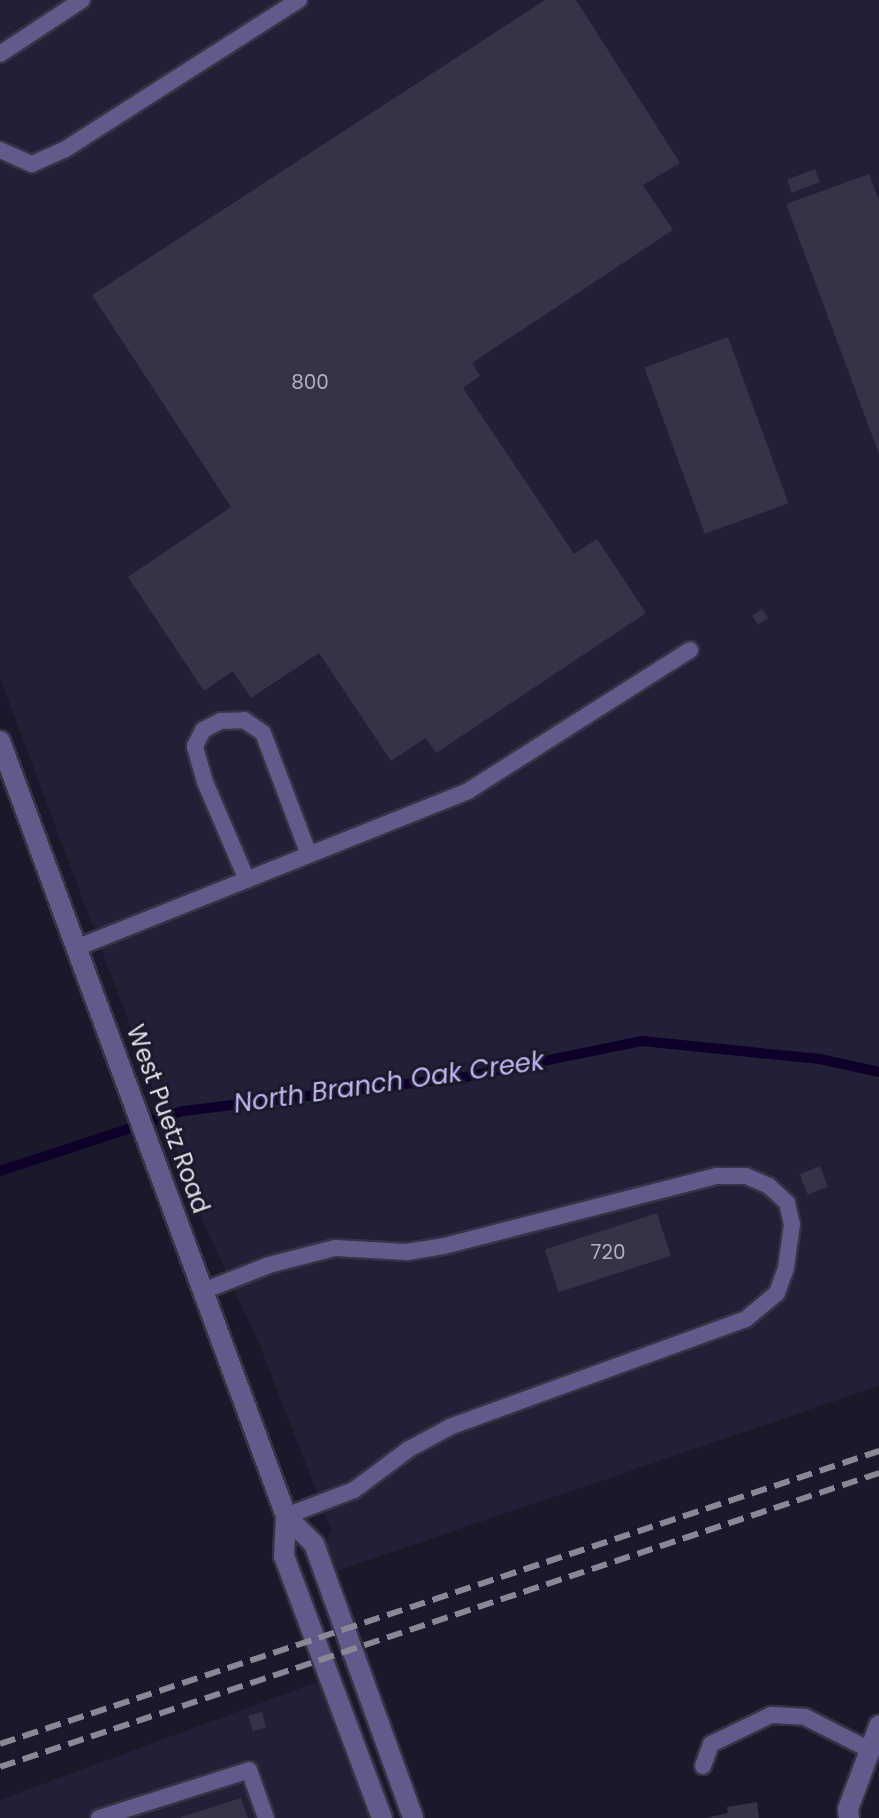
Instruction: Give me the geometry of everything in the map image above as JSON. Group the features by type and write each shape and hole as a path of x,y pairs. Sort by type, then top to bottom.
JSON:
{"street":[{"name":"West Puetz Road","path":"0,741 286,1516 284,1556 382,1818"},
{"name":"West Puetz Road","path":"286,1516 314,1544 413,1818"},
{"path":"849,1818 848,1809 879,1726"}],"lane":[{"path":"0,54 82,0"},
{"path":"0,150 32,164 64,150 299,0"},
{"path":"76,948 468,791 690,650"},
{"path":"247,880 205,782 195,746 203,730 221,721 244,720 263,733 309,855"},
{"path":"203,1291 269,1265 335,1248 407,1252 444,1246 717,1176 746,1176 769,1186 787,1203 792,1224 786,1268 777,1293 746,1319 450,1427 409,1449 354,1490 286,1516"},
{"path":"703,1766 711,1744 771,1715 805,1717 870,1750"},
{"path":"99,1818 249,1770 266,1818"}],"shaded area":[{"path":"0,0 879,0 879,1386 336,1571 326,1543 331,1529 259,1343 205,1226 0,678"},
{"path":"320,1681 372,1818 0,1818 0,1800"}],"building":[{"path":"545,0 576,0 680,163 643,185 673,230 472,363 480,376 463,388 574,554 597,539 646,613 436,753 426,738 391,761 319,653 251,698 233,671 204,691 128,577 231,507 92,295"},
{"path":"815,169 820,182 792,193 787,180"},
{"path":"869,174 879,201 879,454 786,204"},
{"path":"728,337 789,503 705,534 644,367"},
{"path":"762,609 768,618 758,625 752,616"},
{"path":"820,1166 828,1186 808,1195 800,1174"},
{"path":"657,1213 671,1256 559,1292 545,1249"},
{"path":"262,1712 266,1727 253,1731 248,1716"},
{"path":"241,1798 248,1818 181,1818 181,1817"},
{"path":"757,1802 759,1818 706,1818 728,1813 727,1807"}],"waterway":[{"name":"North Branch Oak Creek","path":"0,1171 183,1111 465,1077 642,1041 820,1059 879,1072"}],"railway":[{"path":"0,1744 879,1451"},
{"path":"0,1767 879,1473"}]}
